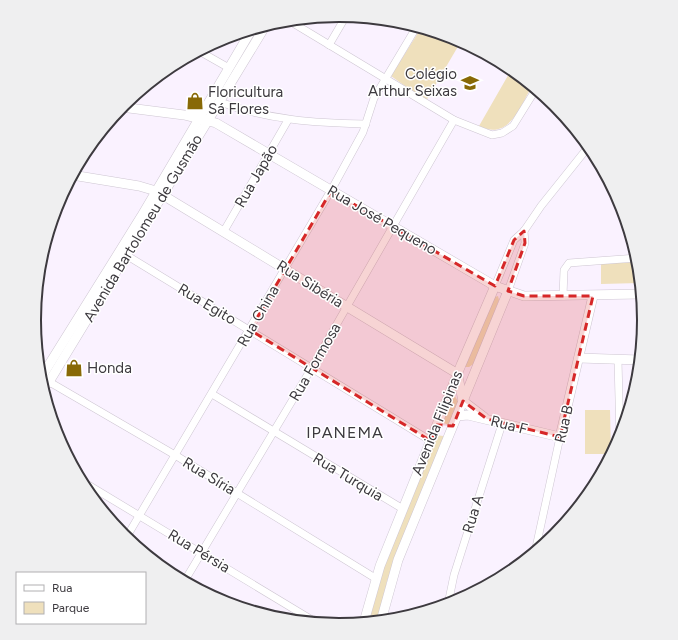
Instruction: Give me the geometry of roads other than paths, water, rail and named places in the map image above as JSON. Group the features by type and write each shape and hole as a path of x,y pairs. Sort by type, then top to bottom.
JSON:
{"main road":[{"name":"Avenida Bartolomeu de Gusmão","path":"47,376 160,193 208,123 262,32"},
{"name":"Avenida Bartolomeu de Gusmão","path":"47,376 126,255 205,107 248,37"},
{"name":"Rua José Pequeno","path":"130,107 184,115 199,118 208,123 216,123 495,286 508,291 524,296 635,294"},
{"name":"Rua Sibéria","path":"78,176 139,186 160,193 458,374"},
{"name":"Avenida Filipinas","path":"365,616 375,578 430,441 495,286"},
{"name":"Avenida Filipinas","path":"383,614 398,560 508,291"},
{"name":"Rua B","path":"560,437 593,296"},
{"path":"579,358 634,360"},
{"path":"476,367 458,374 458,385 463,401 487,419"},
{"name":"Rua F","path":"457,416 468,415 560,437"},
{"path":"439,421 443,426 453,426"},
{"path":"434,432 444,431 448,437"}],"street":[{"path":"329,45 342,22"},
{"path":"297,25 454,120 492,135 502,133 513,126 533,94"},
{"name":"Rua China","path":"129,532 331,191 358,142 366,124 374,98 414,32"},
{"path":"205,54 229,68"},
{"path":"220,102 242,110 288,120 366,124"},
{"path":"184,115 205,107"},
{"name":"Rua Japão","path":"224,232 288,120"},
{"name":"Rua Formosa","path":"187,576 274,432 454,120"},
{"name":"Avenida Filipinas","path":"495,286 514,240 524,231 541,206 585,151"},
{"name":"Avenida Filipinas","path":"508,291 525,243 524,231"},
{"name":"Rua Egito","path":"126,255 430,441"},
{"path":"563,296 564,270 569,263 630,258"},
{"path":"618,360 620,420"},
{"name":"Rua Síria","path":"48,382 175,455 375,578"},
{"name":"Rua Turquia","path":"212,394 403,509"},
{"name":"Rua A","path":"450,596 454,575 502,424"},
{"name":"Rua B","path":"537,542 560,437"},
{"name":"Rua Pérsia","path":"92,487 304,615"}],"place":[{"name":"Colégio Arthur Seixas","path":"470,83"},
{"name":"Floricultura Sá Flores","path":"195,101"},
{"name":"Honda","path":"74,368"}],"district":[{"name":"IPANEMA","path":"345,432"}]}
